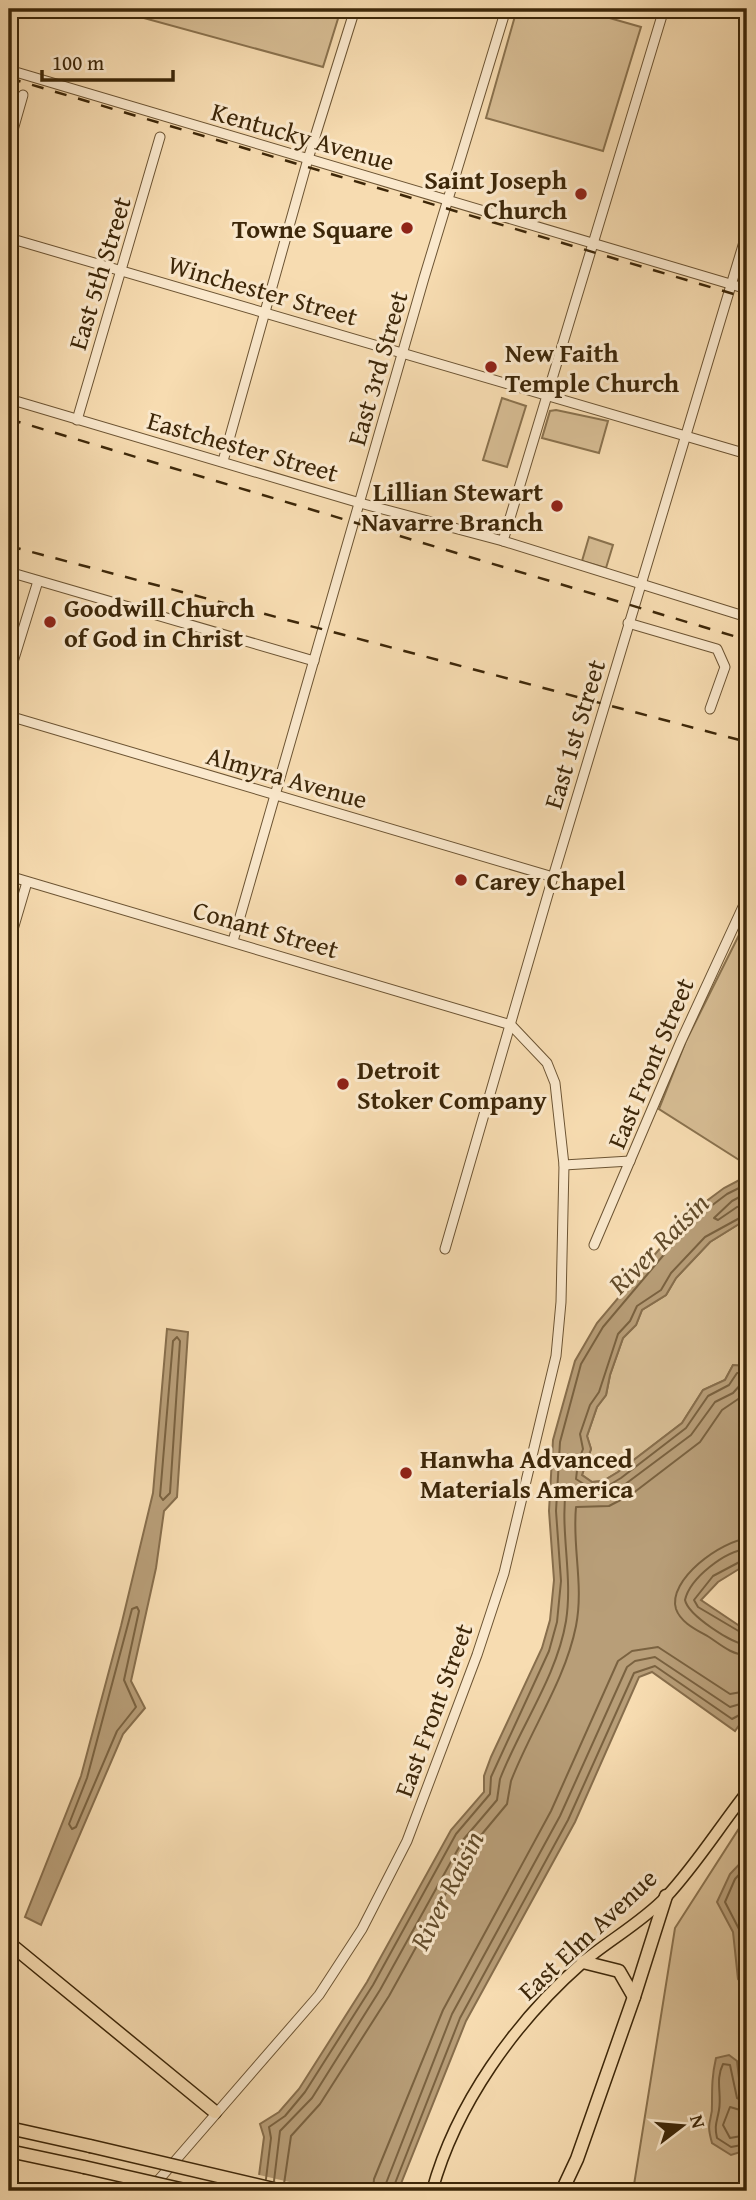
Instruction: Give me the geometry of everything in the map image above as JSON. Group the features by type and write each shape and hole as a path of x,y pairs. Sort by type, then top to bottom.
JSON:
{"highway":[{"path":"562,2191 577,2159 666,1896"},
{"path":"9,1943 215,2112"},
{"path":"583,1962 619,1971 634,1997"},
{"path":"9,2128 282,2191"},
{"path":"9,2151 189,2191"},
{"path":"573,2191 577,2159"}],"main road":[{"name":"East Elm Avenue","path":"432,2191 460,2121 503,2049 542,2003 583,1962 666,1896 747,1792"}],"street":[{"path":"223,461 308,159 355,9"},
{"name":"East 3rd Street","path":"233,941 273,795 506,9"},
{"path":"503,541 590,244 664,9"},
{"name":"Kentucky Avenue","path":"9,69 747,289"},
{"path":"9,144 23,95"},
{"name":"East 5th Street","path":"78,420 160,137"},
{"name":"East 1st Street","path":"445,1249 628,623 687,437 747,232"},
{"name":"Winchester Street","path":"9,239 265,311 545,397 747,454"},
{"name":"Eastchester Street","path":"9,399 360,503 503,541 746,617"},
{"path":"9,572 314,661"},
{"path":"9,675 37,581"},
{"path":"746,617 747,604"},
{"path":"628,623 718,649 725,667 710,709"},
{"name":"Almyra Avenue","path":"9,716 553,877"},
{"name":"Conant Street","path":"9,876 512,1025"},
{"path":"9,943 27,882"},
{"name":"East Front Street","path":"594,1245 681,1041 747,898"},
{"name":"East Front Street","path":"149,2191 319,1995 362,1929 407,1841 504,1573 556,1356 561,1302 564,1165 555,1083 542,1056 512,1025"},
{"path":"564,1165 630,1161"}],"shaded area":[{"path":"111,9 341,9 323,67"},
{"path":"517,9 578,9 641,27 603,151 486,118"},
{"path":"502,398 526,406 507,467 483,460"},
{"path":"550,411 608,421 599,453 542,438"},
{"path":"589,537 613,545 606,568 582,561"},
{"path":"747,919 747,1165 659,1109 686,1041"},
{"path":"747,1219 747,1367 733,1365 725,1380 703,1390 682,1423 618,1472 603,1481 592,1482 582,1475 591,1449 587,1436 597,1407 606,1395 623,1338 636,1325 642,1310 666,1295 676,1278 710,1242"},
{"path":"747,1816 747,2191 633,2191 675,1928"}],"water":[{"name":"River Raisin","path":"747,1176 747,1219 710,1242 676,1278 666,1295 642,1310 636,1325 623,1338 606,1395 597,1407 587,1436 591,1449 582,1475 592,1482 603,1481 618,1472 682,1423 703,1390 725,1380 733,1365 747,1366 747,1564 718,1582 701,1600 747,1631 747,1714 735,1731 652,1672 639,1677 575,1822 466,2021 398,2191 257,2191 264,2137 260,2124 279,2112 299,2089 367,1982 451,1830 484,1792 484,1776 491,1757 542,1648 550,1620 554,1580 549,1511 553,1440 575,1361 597,1323 689,1214 724,1188"},
{"path":"167,1329 188,1332 177,1497 164,1511 156,1568 131,1681 145,1708 123,1734 41,1925 25,1917 81,1776 153,1493"},
{"path":"747,1856 747,1989 738,1979 733,1932 717,1902 730,1874"},
{"path":"729,2055 737,2061 740,2087 747,2103 747,2150 731,2155 712,2143 709,2129 716,2058"}],"pier":[{"path":"255,2174 328,2191 254,2191"}],"railway":[{"path":"9,78 747,298"},
{"path":"9,419 747,640"},
{"path":"9,546 747,742"}],"place":[{"name":"Saint Joseph Church","path":"581,194"},
{"name":"Towne Square","path":"407,228"},
{"name":"New Faith Temple Church","path":"491,367"},
{"name":"Lillian Stewart Navarre Branch","path":"557,506"},
{"name":"Goodwill Church of God in Christ","path":"50,622"},
{"name":"Carey Chapel","path":"461,880"},
{"name":"Detroit Stoker Company","path":"343,1084"},
{"name":"Hanwha Advanced Materials America","path":"406,1473"}]}
